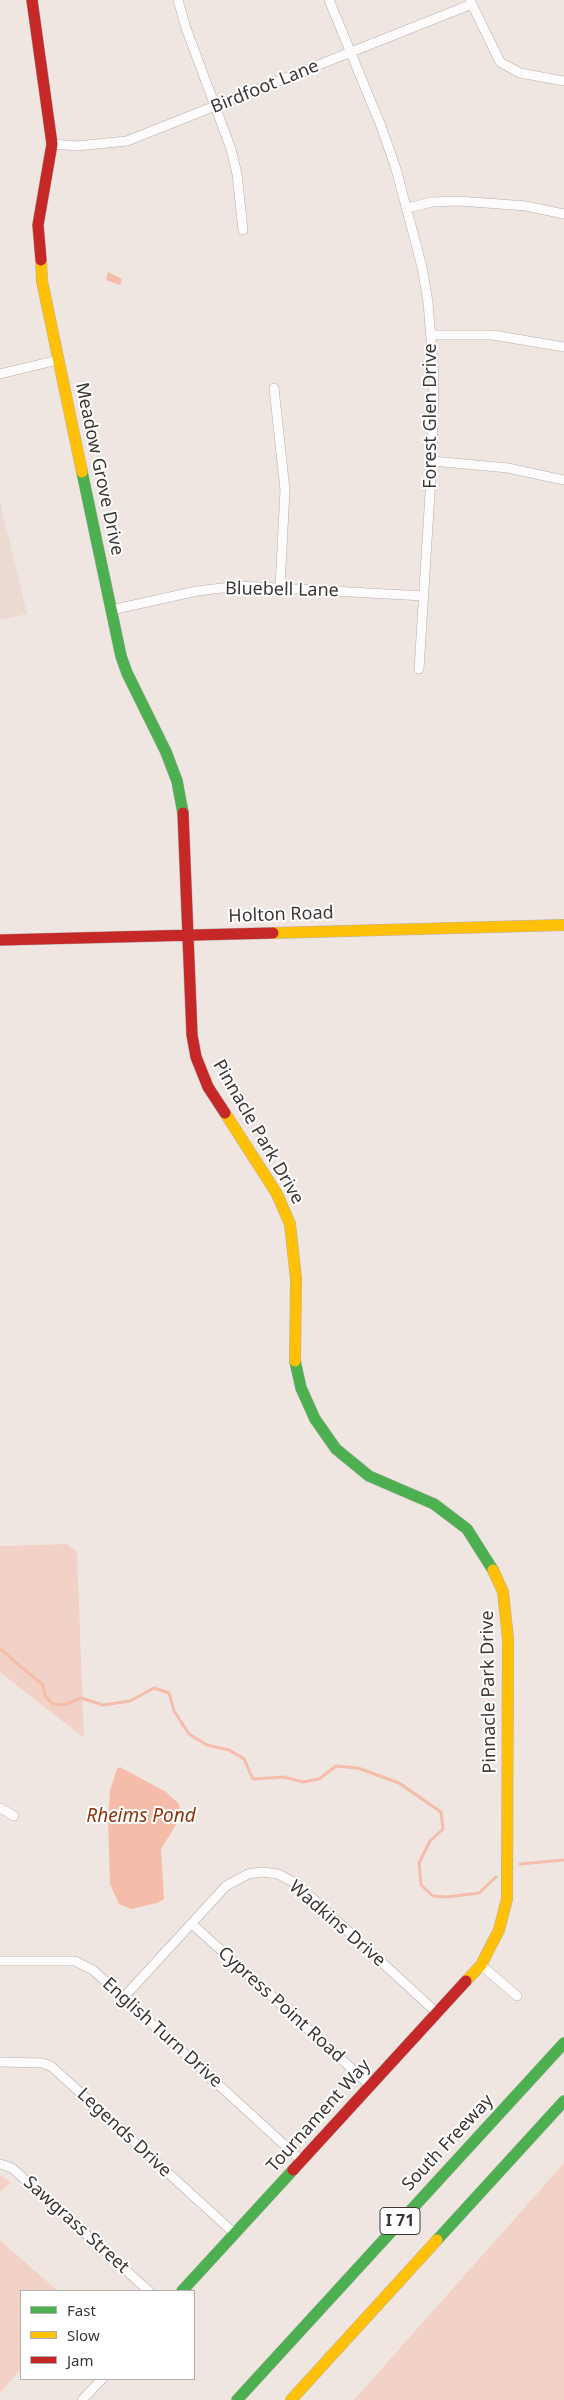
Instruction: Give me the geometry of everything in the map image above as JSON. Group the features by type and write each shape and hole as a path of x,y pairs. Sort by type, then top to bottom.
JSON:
{"main road":[{"name":"Meadow Grove Drive","path":"32,0 50,118 52,144 38,225 42,281 127,673 166,752 177,781 184,821 188,935"},
{"name":"Holton Road","path":"0,940 564,924"},
{"name":"Pinnacle Park Drive","path":"188,935 192,1035 200,1071 230,1122 277,1194 290,1224 293,1237 296,1279 295,1362 301,1388 315,1418 336,1449 352,1464 369,1476 434,1504 467,1529 495,1572 503,1592 508,1639 507,1899 499,1930 481,1964"},
{"name":"Tournament Way","path":"183,2290 481,1964"},
{"name":"South Freeway","path":"237,2400 564,2043"},
{"name":"I 71","path":"291,2400 564,2101"}],"street":[{"path":"178,0 186,28 217,106 231,150 237,174 243,230"},
{"name":"Forest Glen Drive","path":"329,0 381,126 408,208 422,267 431,335 434,376 432,461 419,669"},
{"name":"Birdfoot Lane","path":"52,144 78,146 127,141 471,2"},
{"path":"471,2 500,62 520,73 564,81"},
{"path":"408,208 432,202 459,201 526,206 564,214"},
{"path":"431,335 493,335 564,347"},
{"path":"0,374 58,360"},
{"path":"274,388 285,490 280,587"},
{"path":"432,461 508,468 564,480"},
{"name":"Bluebell Lane","path":"112,610 217,588 280,587 424,596"},
{"path":"0,1808 14,1816"},
{"name":"Wadkins Drive","path":"124,1997 226,1886 248,1874 278,1874 297,1884 437,2013"},
{"name":"Cypress Point Road","path":"192,1924 371,2086"},
{"name":"English Turn Drive","path":"0,1961 80,1963 93,1970 302,2161"},
{"path":"481,1964 517,1996"},
{"name":"Legends Drive","path":"0,2062 42,2063 51,2066 235,2234"},
{"name":"Sawgrass Street","path":"0,2164 12,2168 148,2290"},
{"path":"82,2400 101,2380"}],"shaded area":[{"path":"0,501 27,614 0,620"},
{"path":"67,1544 77,1552 84,1738 0,1672 0,1546"},
{"path":"564,2163 564,2400 354,2400"},
{"path":"0,2175 11,2182 0,2192"},
{"path":"0,2240 57,2290 20,2290 20,2370 0,2393"}],"water":[{"path":"108,272 122,279 120,285 106,280"},
{"name":"Rheims Pond","path":"120,1767 166,1792 179,1804 180,1813 176,1825 161,1849 164,1899 157,1903 131,1909 119,1904 110,1884 108,1820 110,1790 117,1769"}],"waterway":[{"path":"0,1649 43,1685 45,1696 53,1704 64,1705 81,1698 103,1705 130,1701 154,1688 169,1693 174,1711 189,1734 207,1745 229,1750 244,1759 253,1779 284,1777 303,1782 319,1779 336,1766 358,1768 399,1783 441,1812 443,1829 430,1841 419,1863 421,1885 433,1896 447,1897 479,1893 496,1877"},
{"path":"520,1864 564,1860"}],"traffic: fast":[{"path":"82,472 121,656 127,673 166,752 177,781 183,813"},
{"path":"295,1361 301,1388 315,1419 336,1449 369,1476 434,1504 467,1529 493,1570"},
{"path":"237,2400 564,2043"},
{"path":"437,2240 564,2101"},
{"path":"183,2290 293,2170"}],"traffic: slow":[{"path":"41,260 42,281 82,472"},
{"path":"273,933 564,925"},
{"path":"225,1113 277,1194 290,1224 296,1279 295,1361"},
{"path":"466,1981 481,1965 499,1930 507,1899 508,1639 503,1592 493,1570"},
{"path":"291,2400 437,2240"}],"traffic: jam":[{"path":"32,0 52,144 38,225 41,260"},
{"path":"183,813 192,1035 196,1057 208,1087 225,1113"},
{"path":"0,940 273,933"},
{"path":"293,2170 466,1981"}]}
